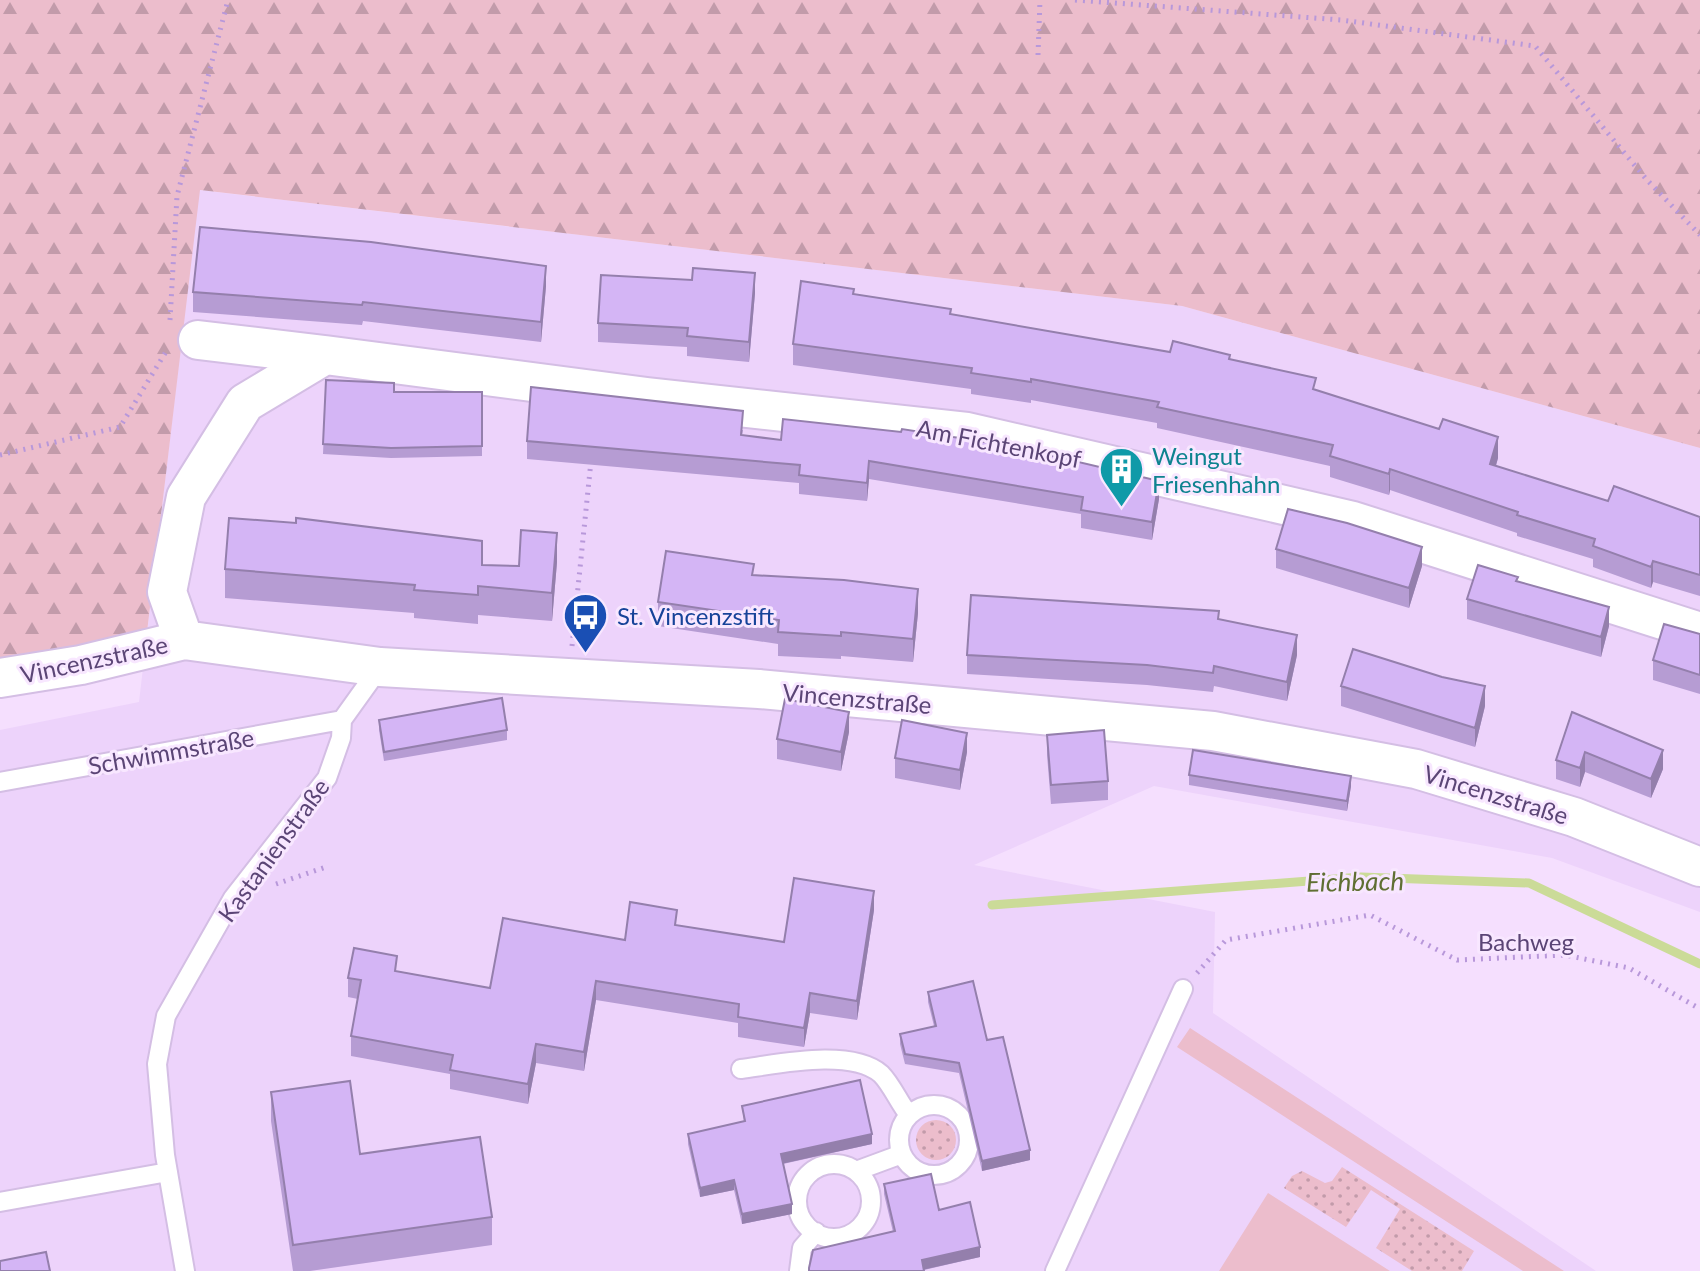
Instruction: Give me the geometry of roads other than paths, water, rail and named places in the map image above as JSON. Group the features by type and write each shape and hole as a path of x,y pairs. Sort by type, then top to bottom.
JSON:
{"street":[{"name":"Am Fichtenkopf","path":"179,339 647,397 967,432 1353,521 1700,632"},
{"path":"184,640 167,592 186,497 245,403 325,355"},
{"name":"Vincenzstraße","path":"0,678 81,665 184,640 380,667 759,689 1213,731 1416,769 1574,817 1700,867"}],"lane":[{"name":"Kastanienstraße","path":"185,1271 168,1172 157,1064 166,1016 233,898 327,778 341,738 342,720 380,667"},
{"name":"Schwimmstraße","path":"0,782 342,720"},
{"path":"1055,1271 1183,989"},
{"path":"741,1069 840,1060 866,1064 883,1076 909,1115"},
{"path":"929,1105 951,1109 966,1125 969,1147 958,1166 938,1175 916,1170 902,1154 900,1133 909,1115 929,1105"},
{"path":"856,1171 902,1154"},
{"path":"834,1164 856,1171 870,1191 868,1216 852,1233 840,1237 816,1232 802,1217 798,1207 798,1196 806,1176 824,1165 834,1164"},
{"path":"0,1202 168,1172"},
{"path":"799,1271 802,1248 816,1232"}],"waterway":[{"name":"Eichbach","path":"992,905 1361,877 1529,883 1700,964"}],"place":[{"name":"Weingut Friesenhahn","path":"1121,508"},
{"name":"St. Vincenzstift","path":"586,654"}]}
